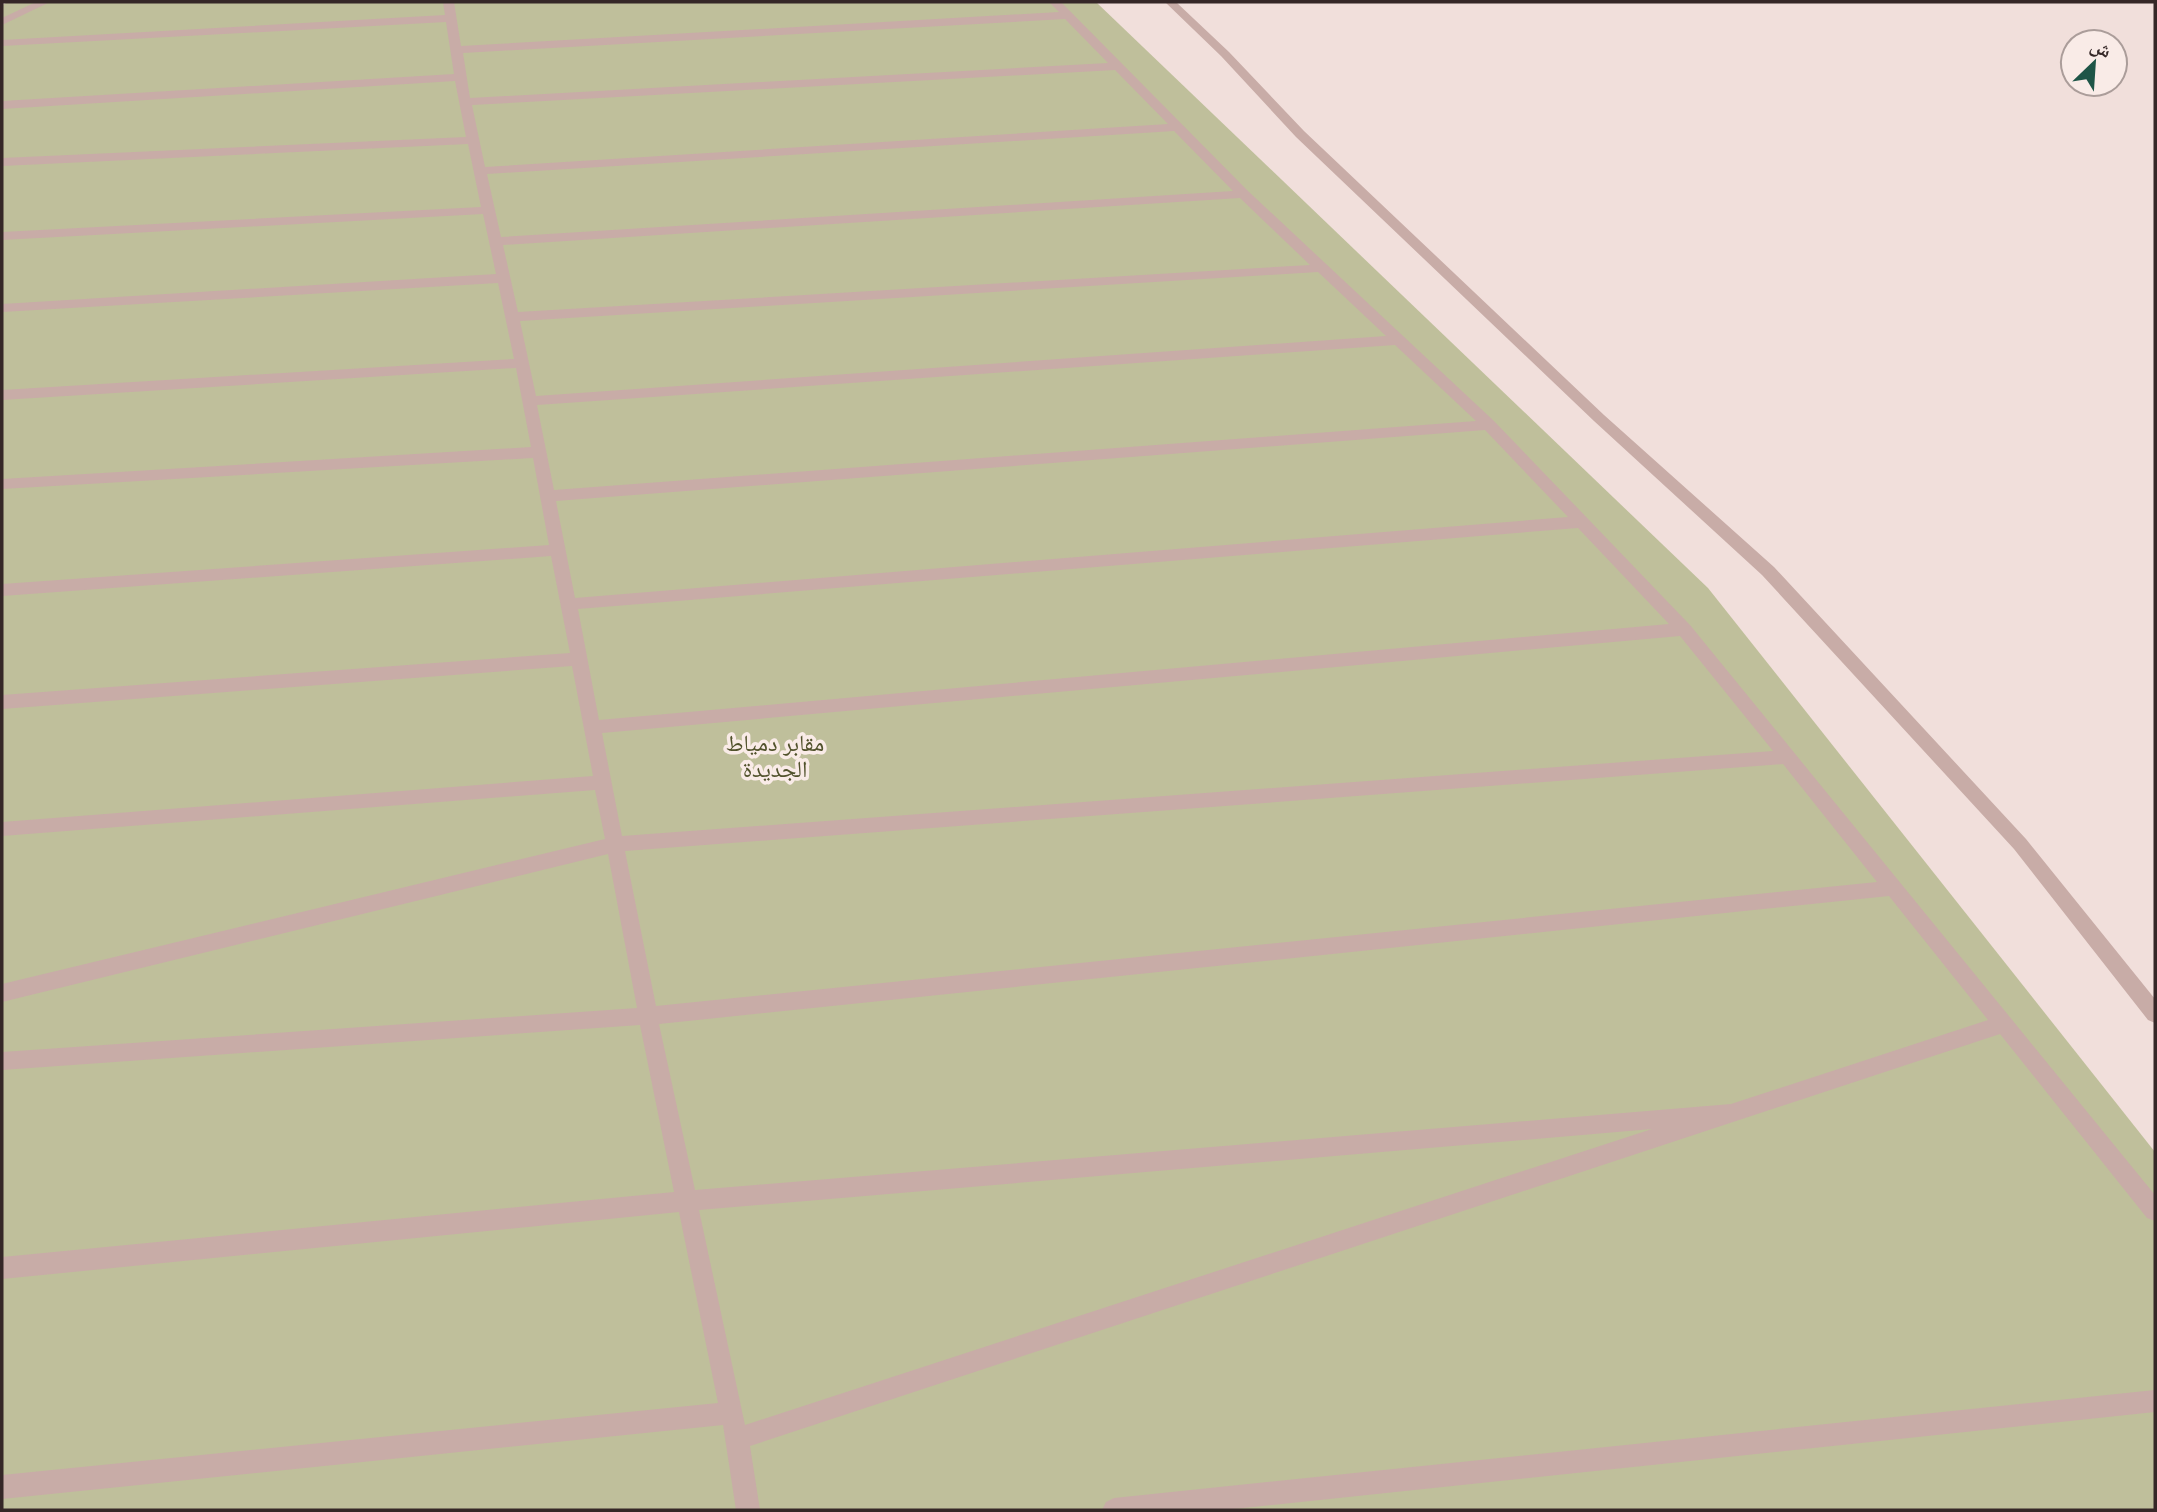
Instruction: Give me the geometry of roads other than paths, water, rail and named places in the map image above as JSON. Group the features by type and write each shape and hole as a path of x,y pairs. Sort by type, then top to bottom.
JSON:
{"street":[{"path":"2,22 44,2"},
{"path":"1055,2 1243,194 1489,425 1684,629 2155,1211"},
{"path":"1170,2 1225,54 1300,134 1599,418 1768,571 2020,844 2155,1014"},
{"path":"2,43 450,10 465,102 522,363 617,844 648,1016 737,1438 748,1510"},
{"path":"455,50 1068,15"},
{"path":"465,102 1119,66"},
{"path":"2,105 461,77"},
{"path":"481,171 1180,127"},
{"path":"2,162 473,140"},
{"path":"495,241 1243,194"},
{"path":"2,236 489,210"},
{"path":"512,317 1321,268"},
{"path":"2,308 503,278"},
{"path":"528,401 1396,340"},
{"path":"2,395 522,363"},
{"path":"548,496 1489,425"},
{"path":"2,484 539,452"},
{"path":"570,604 1581,522"},
{"path":"2,590 559,550"},
{"path":"594,727 1684,629"},
{"path":"2,702 580,659"},
{"path":"2,993 617,844 1787,757"},
{"path":"2,829 604,782"},
{"path":"2,1061 648,1016 1893,888"},
{"path":"2,983 64,978"},
{"path":"737,1438 2003,1024"},
{"path":"2,1268 687,1201 1733,1113"},
{"path":"1114,1510 2155,1401"},
{"path":"2,1487 732,1413"}],"park label":[{"name":"مقابر دمياط الجديدة","path":"775,755"}]}
